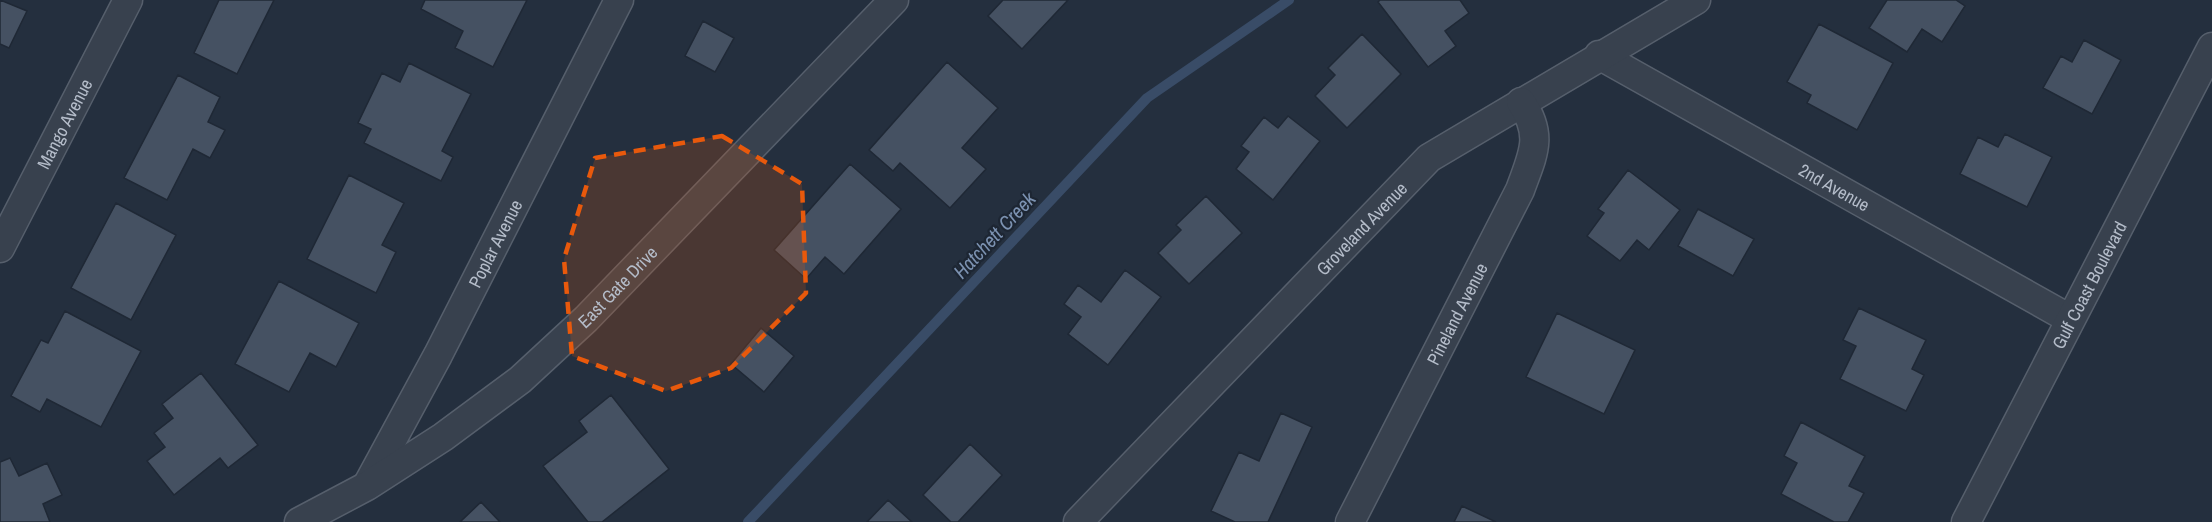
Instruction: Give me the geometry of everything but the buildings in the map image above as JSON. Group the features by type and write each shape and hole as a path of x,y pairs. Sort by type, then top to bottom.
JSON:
{"street":[{"name":"Mango Avenue","path":"0,248 128,0"},
{"name":"Poplar Avenue","path":"367,486 438,355 619,0"},
{"name":"East Gate Drive","path":"299,522 367,486 443,437 520,380 586,319 894,0"},
{"name":"Groveland Avenue","path":"1078,522 1418,167 1599,55 1696,0"},
{"name":"Gulf Coast Boulevard","path":"1966,522 2212,48"},
{"name":"2nd Avenue","path":"1599,55 2070,319"},
{"name":"Pineland Avenue","path":"1350,522 1520,190 1535,137 1532,118 1521,102"}],"highlighted area":[{"path":"722,136 802,184 806,293 731,368 666,391 572,356 564,259 595,158"}],"waterway":[{"name":"Hatchett Creek","path":"748,522 1147,98 1289,0"}]}
